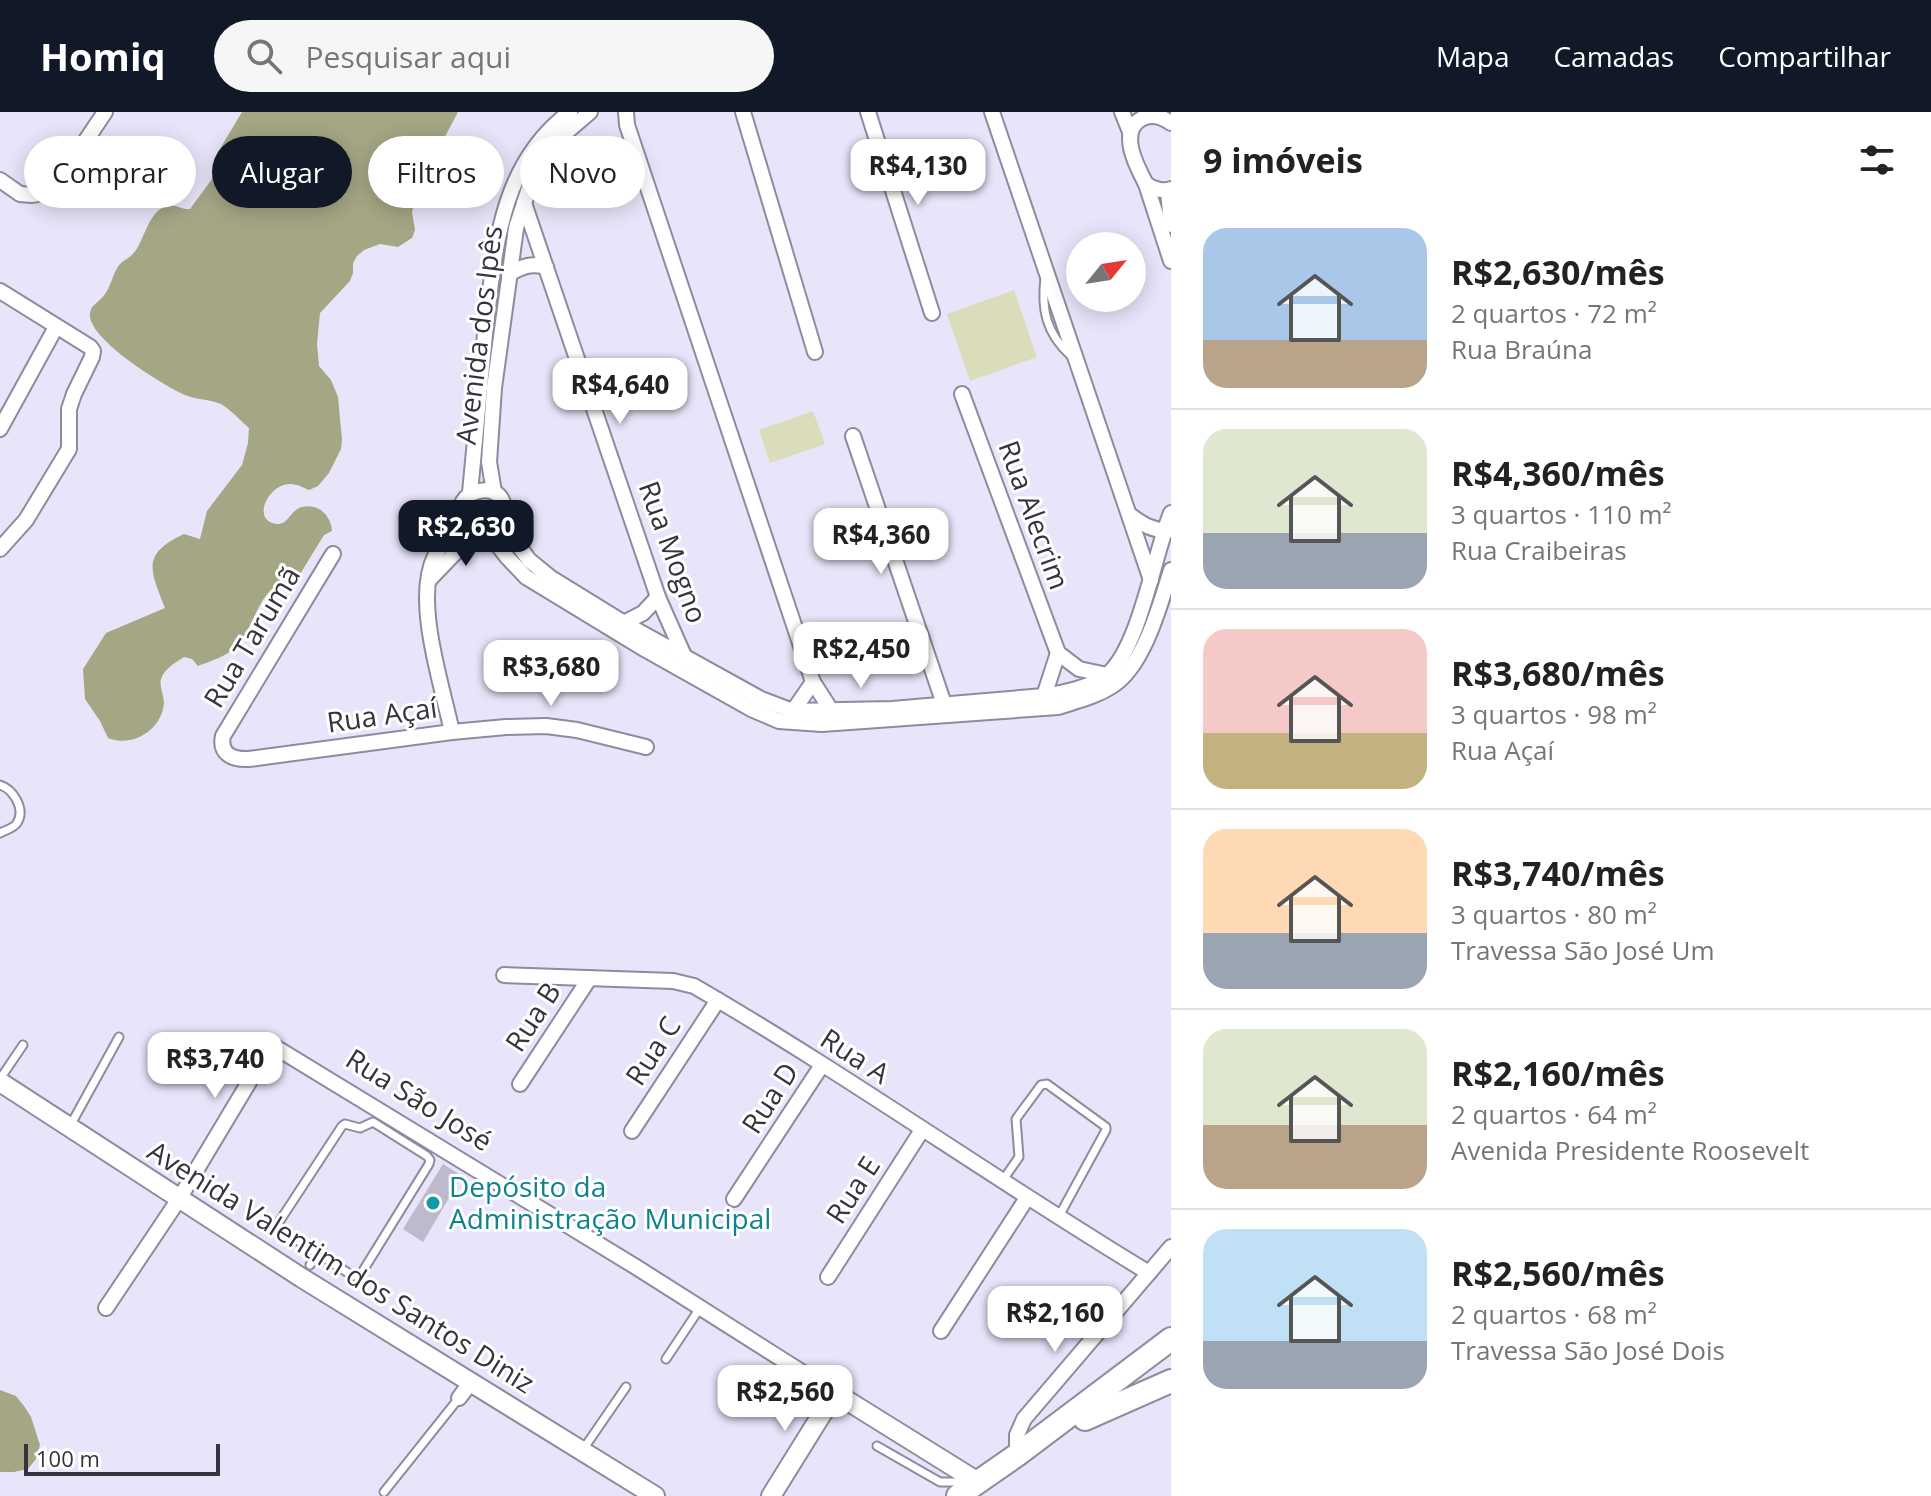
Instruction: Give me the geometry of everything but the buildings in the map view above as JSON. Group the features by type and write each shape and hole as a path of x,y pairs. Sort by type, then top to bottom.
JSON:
{"main road":[{"path":"980,1489 1017,1455 1171,1339"},
{"path":"958,1496 980,1489 1085,1419 1171,1355"},
{"path":"1085,1419 1171,1381"}],"street":[{"path":"0,180 20,194 43,193 56,185 105,112"},
{"name":"Avenida dos Ipês","path":"570,112 530,151 515,180 502,217 493,263 470,493 462,507 469,525 482,530 526,577 761,699 793,711 892,709 1044,696 1068,692 1107,675"},
{"name":"Avenida dos Ipês","path":"562,136 590,112"},
{"path":"743,112 815,352"},
{"path":"868,112 932,313"},
{"path":"992,112 1150,578 1163,597"},
{"path":"1122,112 1171,261"},
{"path":"612,113 626,119 813,682 831,710"},
{"path":"1130,132 1143,114 1168,119"},
{"path":"1146,184 1170,189 1171,225"},
{"name":"Avenida dos Ipês","path":"522,208 509,274 489,447 494,492 503,505 501,521 529,560 687,674 751,709 779,721 796,723 822,724 1058,707 1115,685 1131,667 1146,641 1171,570"},
{"name":"Rua Mogno","path":"526,208 658,597 685,657 687,674"},
{"path":"509,274 523,266 535,264 546,267"},
{"path":"0,291 93,351 69,409 69,449 26,520 2,540"},
{"path":"0,429 56,327"},
{"name":"Rua Alecrim","path":"962,394 1058,653"},
{"path":"853,436 944,704"},
{"path":"470,493 486,489 494,492"},
{"path":"1044,696 1058,653 1079,669 1107,675 1124,653 1135,628 1171,513"},
{"path":"452,732 425,602 436,555 463,515"},
{"path":"1129,515 1145,526 1167,530"},
{"path":"428,581 482,530 495,527 501,521"},
{"name":"Rua Tarumã","path":"223,750 223,736 333,554"},
{"path":"619,626 643,613 658,597"},
{"path":"793,711 813,682"},
{"name":"Rua Açaí","path":"223,750 235,759 249,759 452,732 546,726 577,730 646,747"},
{"name":"Rua A","path":"504,975 673,981 694,986 1149,1273"},
{"name":"Rua B","path":"520,1084 589,979"},
{"name":"Rua C","path":"632,1131 718,1000"},
{"name":"Rua São José","path":"179,1199 267,1052 278,1047 700,1307 980,1489"},
{"name":"Rua D","path":"734,1199 822,1065"},
{"name":"Avenida Valentim dos Santos Diniz","path":"0,1080 179,1199 309,1266 471,1382 655,1496"},
{"name":"Rua E","path":"828,1277 922,1130"},
{"path":"941,1331 1027,1198"},
{"path":"106,1308 179,1199"},
{"path":"1017,1455 1017,1435 1024,1419 1171,1247"},
{"path":"459,1398 471,1382"},
{"path":"771,1496 835,1393"}],"lane":[{"path":"0,785 11,790 15,796 20,816 15,825 0,833"},
{"path":"69,1128 119,1037"},
{"path":"0,1080 23,1045"},
{"path":"1002,1182 1019,1157 1016,1119 1041,1085 1047,1084 1106,1127 1058,1218"},
{"path":"373,1122 427,1156 429,1164 361,1274 353,1276 309,1266 278,1226 342,1126 349,1124 360,1128 373,1122"},
{"path":"666,1359 700,1307"},
{"path":"582,1452 626,1387"},
{"path":"384,1492 459,1398"},
{"path":"877,1446 940,1482 980,1489"}],"green space":[{"path":"242,112 458,112 445,136 368,136 368,208 413,208 415,230 412,238 398,247 380,244 357,256 350,281 320,313 317,344 319,366 331,380 338,397 341,449 329,473 318,486 309,490 293,484 283,485 270,495 264,509 268,521 280,524 298,509 313,507 326,515 332,531 324,535 294,584 277,587 264,598 242,640 233,650 198,666 192,659 184,657 167,669 161,679 162,713 152,729 127,741 117,740 108,738 85,699 83,669 106,633 165,608 153,573 155,556 170,541 184,534 200,539 207,511 242,465 249,428 221,404 185,395 128,360 100,335 92,323 92,307 103,297 119,265 136,250 156,213 164,208 196,208 196,201 212,179 212,208 352,208 352,136 228,136"},
{"path":"1014,290 1037,357 970,381 947,314"},
{"path":"813,411 825,444 770,463 759,430"},
{"path":"0,1390 16,1396 31,1417 40,1445 36,1459 28,1469 0,1472"}],"place":[{"name":"Depósito da Administração Municipal","path":"433,1203"}]}
